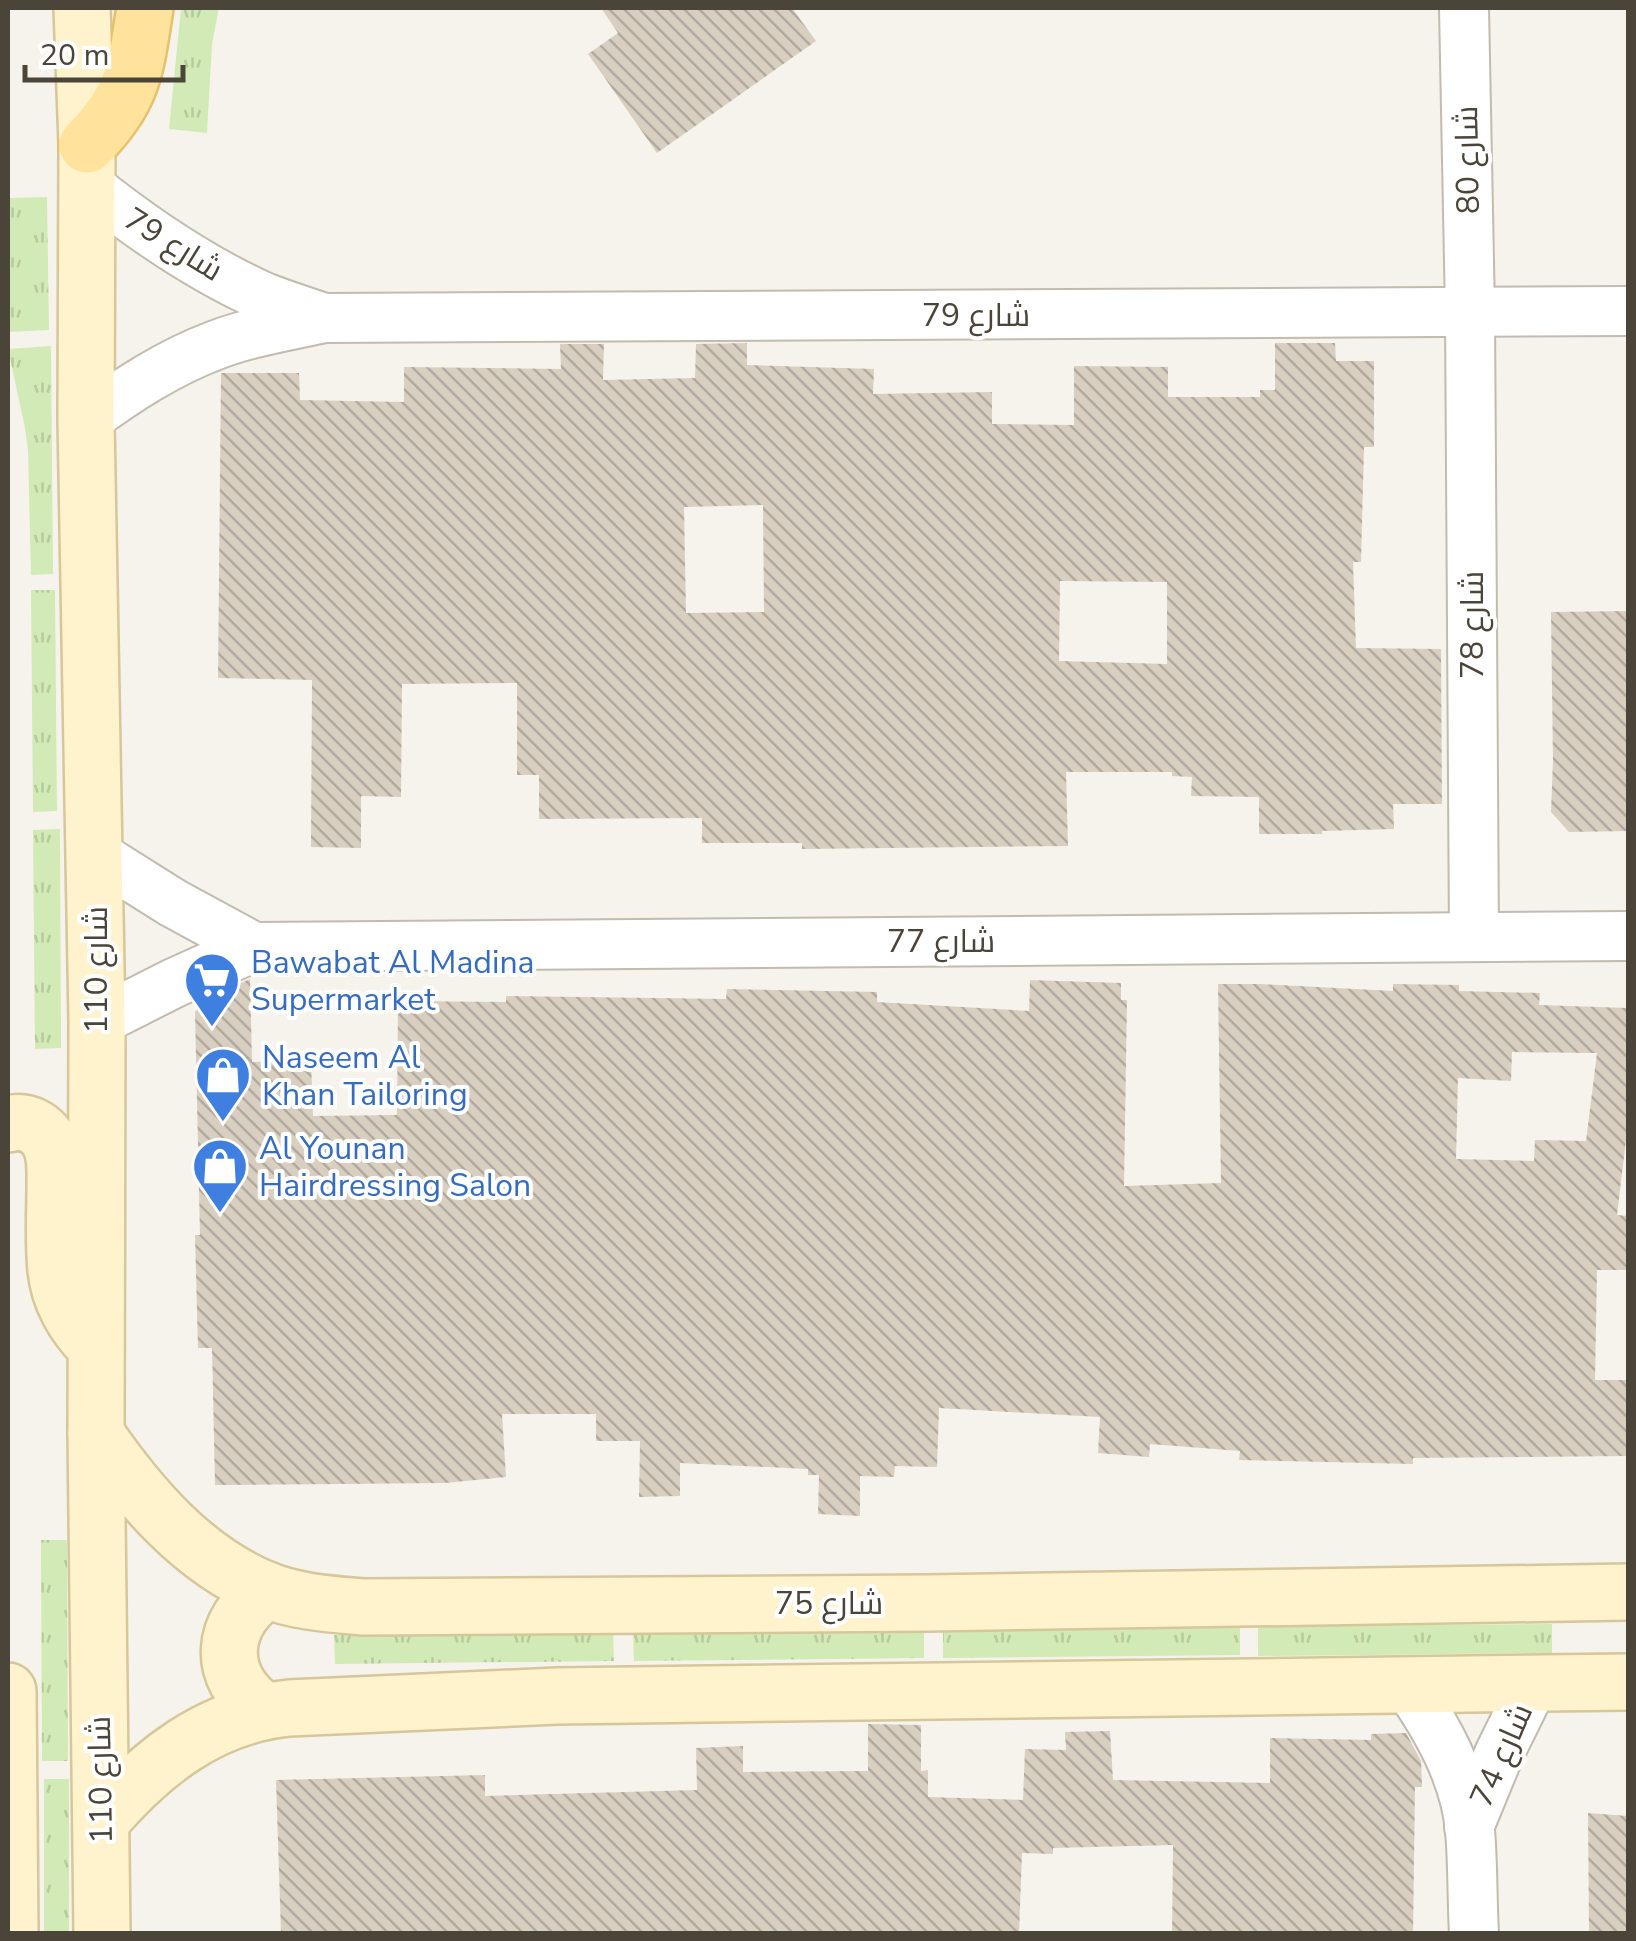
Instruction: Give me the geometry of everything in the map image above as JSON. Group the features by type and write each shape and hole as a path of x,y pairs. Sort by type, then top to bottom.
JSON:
{"main road":[{"path":"86,164 125,96 136,67 145,8"}],"street":[{"name":"شارع 110","path":"82,8 97,1022 96,1434 102,1934"},
{"name":"شارع 80","path":"1464,8 1470,312"},
{"name":"شارع 79","path":"86,164 172,248 267,298 324,318"},
{"name":"شارع 78","path":"1470,312 1474,937"},
{"name":"شارع 79","path":"86,420 127,390 187,357 219,344 324,318 1628,312"},
{"name":"شارع 77","path":"95,854 174,904 254,947"},
{"name":"شارع 77","path":"97,1022 254,947 1628,936"},
{"path":"8,1124 36,1127 51,1145 59,1287 73,1320 96,1347"},
{"name":"شارع 75","path":"96,1434 142,1495 168,1522 228,1571 266,1590 298,1599 363,1607 1628,1592"},
{"path":"263,1710 248,1700 237,1684 229,1649 240,1614 266,1590"},
{"path":"100,1822 137,1782 190,1740 225,1722 263,1710 557,1696 1628,1682"},
{"name":"شارع 74","path":"1470,1827 1499,1754 1534,1683"},
{"name":"شارع 74","path":"1408,1686 1448,1752 1461,1790 1470,1827 1474,1934"},
{"path":"8,1691 10,1934"}],"green space":[{"path":"181,8 219,8 212,44 207,133 169,129"},
{"path":"47,197 49,330 8,332 8,198"},
{"path":"51,346 53,574 31,575 28,450 8,349"},
{"path":"31,590 55,590 57,811 33,812"},
{"path":"60,829 61,1048 35,1049 33,830"},
{"path":"41,1540 67,1540 68,1761 42,1761"},
{"path":"1552,1624 1552,1653 1258,1656 1258,1626"},
{"path":"1240,1625 1240,1655 943,1658 943,1629"},
{"path":"924,1628 924,1658 634,1661 633,1631"},
{"path":"613,1632 614,1661 335,1664 334,1635"},
{"path":"44,1779 69,1779 69,1933 44,1933"}],"building":[{"path":"601,8 792,8 816,41 657,153 588,54 618,33"},
{"path":"747,343 747,365 874,369 873,394 992,392 992,424 1074,425 1074,366 1168,367 1168,397 1260,397 1260,390 1275,390 1275,343 1335,343 1336,361 1374,361 1374,447 1364,447 1361,562 1353,562 1356,648 1441,649 1442,804 1393,804 1394,829 1259,834 1259,797 1191,796 1192,777 1172,776 1172,772 1066,772 1068,846 802,849 802,843 702,843 702,818 539,819 539,775 517,775 517,683 402,684 401,797 361,796 361,848 311,847 312,680 218,678 221,373 299,373 300,400 404,402 404,367 561,369 560,344 604,344 603,380 695,378 696,344","holes":["763,505 764,612 686,613 684,507","1060,581 1167,582 1167,664 1059,661"]},
{"path":"1628,611 1628,831 1569,832 1551,812 1551,612"},
{"path":"250,979 252,1062 311,1060 313,1116 397,1115 398,1001 506,1002 506,996 726,999 727,989 877,992 877,1002 1029,1011 1030,980 1121,983 1121,1000 1127,1000 1124,1186 1221,1183 1218,984 1393,991 1393,984 1459,985 1459,991 1540,993 1539,1005 1628,1008 1628,1123 1617,1215 1628,1216 1628,1270 1597,1270 1595,1380 1628,1380 1628,1456 1413,1458 1413,1464 1239,1460 1240,1451 1150,1444 1149,1457 1098,1453 1100,1417 939,1408 937,1467 895,1466 894,1477 860,1476 860,1516 818,1514 819,1475 808,1475 808,1469 680,1463 680,1496 639,1497 640,1441 596,1441 596,1414 502,1414 506,1477 445,1483 215,1485 212,1348 198,1348 195,1235 200,1235 195,1012 207,998","holes":["1512,1052 1597,1053 1586,1141 1535,1140 1534,1161 1456,1159 1458,1078 1511,1081"]},
{"path":"868,1724 921,1725 921,1771 928,1770 928,1797 1023,1800 1025,1749 1066,1750 1065,1732 1110,1731 1113,1780 1270,1783 1270,1738 1371,1740 1371,1734 1406,1733 1421,1761 1422,1787 1415,1787 1413,1934 1172,1934 1173,1845 1053,1848 1053,1854 1022,1853 1019,1934 281,1934 276,1780 485,1775 485,1796 697,1790 696,1748 743,1746 743,1772 868,1771"},
{"path":"1588,1813 1628,1816 1628,1934 1589,1934"}],"place":[{"name":"Bawabat Al Madina Supermarket","path":"212,1029"},
{"name":"Naseem Al Khan Tailoring","path":"223,1124"},
{"name":"Al Younan Hairdressing Salon","path":"220,1215"}]}
